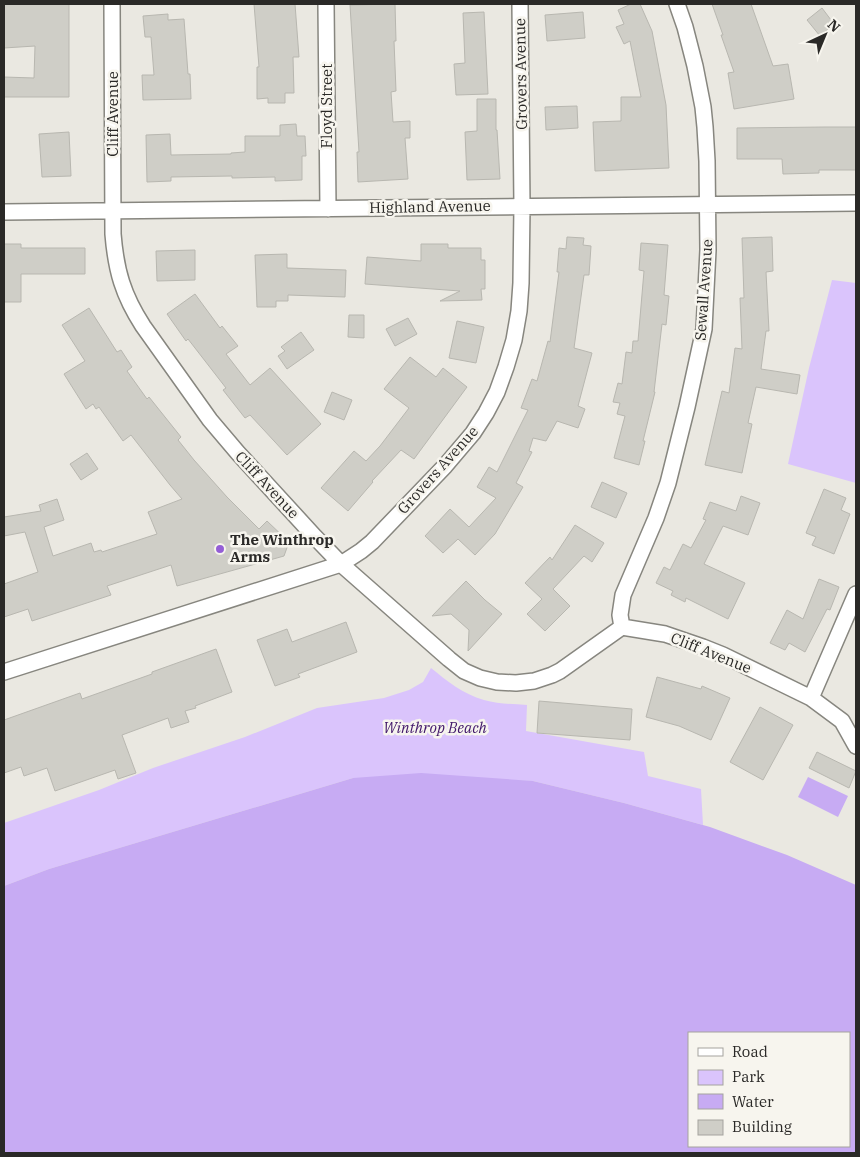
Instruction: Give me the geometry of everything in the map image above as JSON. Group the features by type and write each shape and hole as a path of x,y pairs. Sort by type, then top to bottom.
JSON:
{"street":[{"name":"Cliff Avenue","path":"112,4 113,211 117,267 124,290 134,312 223,436 341,564 457,666 472,675 506,683 525,683 560,671 622,627 665,634 723,655 811,698 842,721 856,746"},
{"name":"Floyd Street","path":"326,4 328,208"},
{"name":"Grovers Avenue","path":"4,672 341,564 361,552 372,542 445,466 473,433 492,403 506,367 517,326 521,283 522,206 520,4"},
{"name":"Sewall Avenue","path":"622,627 620,616 623,595 656,518 668,483 704,329 708,205 703,107 691,47 677,4"},
{"name":"Highland Avenue","path":"4,212 856,203"},
{"path":"811,698 856,594"}],"green space":[{"path":"832,280 856,283 856,483 788,464 809,368"},
{"name":"Winthrop Beach","path":"431,668 456,687 476,697 505,704 527,705 526,731 644,752 648,776 701,789 703,825 624,803 533,781 353,778 49,869 4,886 4,823 99,790 153,768 245,737 317,708 384,698 409,690 423,682"}],"water":[{"path":"421,773 533,781 624,803 710,827 787,855 856,885 856,1153 4,1153 4,886 49,869 353,778"},
{"path":"808,777 848,796 838,817 798,797"}],"building":[{"path":"4,4 69,4 69,97 4,97 4,77 34,78 35,46 4,48"},
{"path":"254,4 295,4 299,57 293,57 294,93 285,93 285,103 268,103 268,98 257,99 257,67 259,67"},
{"path":"395,4 396,91 391,92 393,122 410,121 410,138 405,138 408,179 358,182 357,152 359,152 350,5"},
{"path":"631,4 640,4 652,31 666,105 669,168 595,171 593,122 621,121 621,97 641,97 630,41 624,44 616,27 624,24 618,10"},
{"path":"712,4 751,4 773,66 788,64 794,99 734,109 728,73 734,72"},
{"path":"822,8 834,24 820,36 807,20"},
{"path":"484,12 488,94 456,95 454,64 465,63 463,13"},
{"path":"583,12 585,38 547,41 545,15"},
{"path":"168,14 168,20 184,19 191,99 143,100 142,75 154,75 151,37 145,37 143,16"},
{"path":"477,99 496,99 496,130 500,179 467,180 465,132 477,131"},
{"path":"577,106 578,128 546,130 545,107"},
{"path":"296,124 297,136 305,136 306,156 302,156 302,180 275,181 275,177 232,178 232,176 171,177 171,181 147,182 146,135 170,134 171,155 231,154 245,152 245,136 280,136 280,125"},
{"path":"856,127 856,170 819,170 819,173 783,174 782,159 737,159 737,128"},
{"path":"69,132 71,176 42,177 39,134"},
{"path":"567,237 584,238 583,245 591,246 589,275 584,275 574,348 592,353 578,406 585,409 578,428 557,421 546,441 533,438 529,451 532,452 516,483 523,487 495,534 475,555 458,539 443,553 425,536 450,509 469,527 496,498 477,487 489,467 497,472 528,410 521,408 532,379 537,381 548,341 550,342 559,272 557,272 559,248 566,249"},
{"path":"772,237 773,271 766,272 769,331 766,331 761,369 800,375 797,394 756,387 748,423 752,424 742,473 705,465 722,391 729,393 735,348 742,349 740,298 744,298 742,238"},
{"path":"641,243 668,245 664,295 669,296 666,325 662,324 655,392 639,465 614,458 625,416 617,414 620,403 613,402 618,383 622,384 626,352 632,353 633,341 638,341 644,271 639,270"},
{"path":"4,244 21,244 21,248 85,248 85,274 21,274 21,302 4,302"},
{"path":"421,244 448,244 448,248 481,248 481,260 485,260 485,289 481,289 482,300 440,301 460,291 365,284 367,257 421,261"},
{"path":"195,250 195,280 157,281 156,251"},
{"path":"287,254 287,268 346,270 345,297 288,295 288,301 276,301 276,307 257,307 255,255"},
{"path":"195,294 220,328 222,326 238,346 226,354 250,385 270,368 321,424 287,455 250,415 245,418 223,390 226,388 188,339 186,341 167,314"},
{"path":"89,308 117,352 121,350 132,367 127,371 147,399 149,397 181,437 178,440 194,460 259,529 267,521 289,542 284,556 177,586 171,565 107,586 111,595 32,621 28,609 4,617 4,584 38,572 25,532 4,536 4,517 41,511 39,505 57,499 64,520 44,527 53,556 91,543 94,552 101,550 102,552 157,534 148,512 182,499 131,435 123,441 99,407 96,409 93,404 86,409 64,374 85,361 62,325"},
{"path":"349,315 364,315 364,338 348,337"},
{"path":"408,318 417,334 395,346 386,329"},
{"path":"457,321 484,327 476,363 449,358"},
{"path":"301,332 314,350 287,369 278,356 285,351 281,347"},
{"path":"410,357 436,377 443,368 467,387 414,459 401,450 372,481 348,511 321,488 354,451 366,461 409,408 384,389"},
{"path":"332,392 352,400 344,420 324,412"},
{"path":"87,453 98,469 81,480 70,464"},
{"path":"602,482 627,493 616,518 591,507"},
{"path":"824,489 846,498 841,510 850,514 834,554 812,545 816,537 806,533"},
{"path":"741,496 760,503 748,535 723,526 704,564 745,583 728,619 686,598 685,602 671,595 673,591 656,583 664,567 670,570 683,544 691,548 706,520 703,519 710,502 736,511"},
{"path":"575,525 604,543 592,562 584,556 553,589 570,606 545,631 527,614 542,599 525,583 550,557 552,560"},
{"path":"819,579 839,587 830,610 827,609 805,652 789,643 785,650 770,643 787,610 803,619"},
{"path":"466,581 502,614 468,651 469,630 451,614 432,616"},
{"path":"346,622 357,652 298,674 300,677 275,686 257,640 287,629 292,642"},
{"path":"216,649 232,692 185,711 189,722 171,728 168,718 122,735 136,773 118,779 115,770 55,791 47,768 24,776 21,767 4,773 4,720 80,693 82,699"},
{"path":"657,677 701,689 702,686 730,698 711,740 679,726 646,717"},
{"path":"539,701 632,709 630,740 537,733"},
{"path":"760,707 793,725 763,780 730,762"},
{"path":"817,752 856,771 849,788 809,768"}],"place":[{"name":"The Winthrop Arms","path":"220,549"}]}
